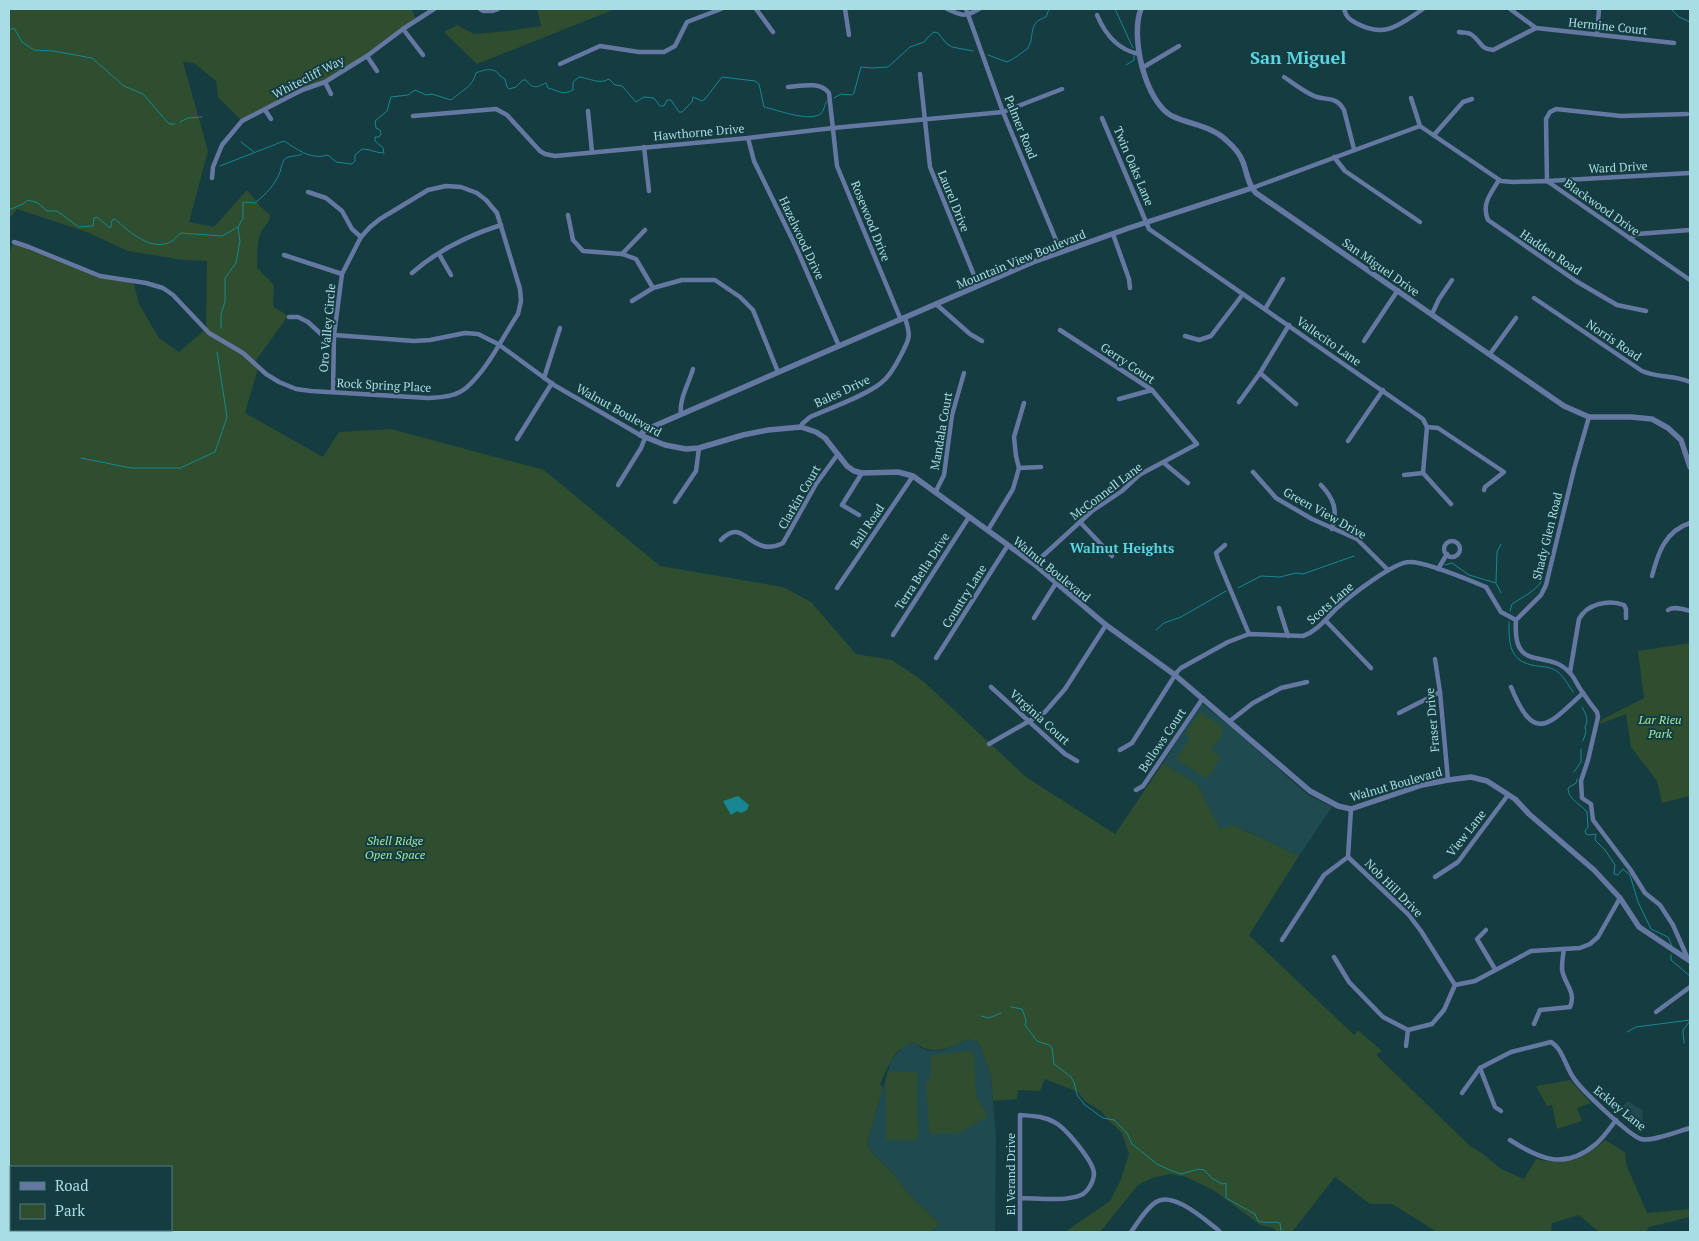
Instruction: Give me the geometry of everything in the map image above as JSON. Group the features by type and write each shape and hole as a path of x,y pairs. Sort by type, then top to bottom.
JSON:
{"street":[{"name":"Whitecliff Way","path":"212,178 213,168 222,145 242,121 302,90 325,82 367,56 434,9"},
{"path":"480,9 483,11 498,9"},
{"path":"560,64 600,46 639,52 664,52 675,46 687,22 720,9"},
{"path":"756,9 773,32"},
{"path":"845,9 849,35"},
{"path":"947,9 956,14 968,15 979,9"},
{"name":"Palmer Road","path":"966,9 1003,112 1062,252"},
{"path":"1141,9 1138,28 1139,54 1142,68 1158,103 1167,113 1223,137 1235,148 1243,161 1252,188"},
{"path":"1344,9 1349,19 1361,26 1385,30 1395,28 1423,9"},
{"name":"Hermine Court","path":"1510,9 1536,28 1674,44"},
{"path":"1597,34 1599,9"},
{"path":"1098,15 1102,26 1115,42 1126,50 1139,54"},
{"path":"1459,32 1470,34 1482,46 1493,50 1536,28"},
{"path":"403,29 423,55"},
{"path":"1142,68 1179,46"},
{"path":"367,56 377,71"},
{"name":"Laurel Drive","path":"920,74 930,167 978,285"},
{"path":"1284,77 1311,95 1334,100 1341,104 1354,149"},
{"path":"325,82 331,94"},
{"name":"Rosewood Drive","path":"788,87 820,86 829,93 837,166 903,319"},
{"name":"Hawthorne Drive","path":"413,116 496,109 507,116 544,154 555,156 1003,112 1062,89"},
{"path":"1411,98 1420,126 1499,180"},
{"path":"1434,135 1462,102 1472,99"},
{"path":"1547,181 1546,119 1550,112 1556,109 1621,116 1687,114"},
{"path":"265,110 271,119"},
{"path":"588,111 592,152"},
{"name":"Twin Oaks Lane","path":"1102,118 1146,223"},
{"name":"Mountain View Boulevard","path":"642,436 645,430 978,285 1062,252 1252,188 1420,126"},
{"name":"Hazelwood Drive","path":"748,138 754,161 796,247 839,346"},
{"path":"644,147 649,191"},
{"path":"1334,157 1345,170 1420,222"},
{"name":"Ward Drive","path":"1547,181 1690,173"},
{"name":"Blackwood Drive","path":"1499,180 1513,182 1547,181 1690,280"},
{"name":"Hadden Road","path":"1499,180 1485,206 1488,220 1576,281 1617,306 1646,311"},
{"name":"Oro Valley Circle","path":"332,392 334,335 342,274 362,237 380,219 428,190 446,186 461,187 478,193 497,213 520,289 521,301 518,314 487,363 465,388"},
{"name":"San Miguel Drive","path":"1252,188 1256,193 1564,406 1589,417 1631,416 1652,419 1668,428 1681,440 1690,467"},
{"path":"308,192 326,198 342,211 352,229 362,237"},
{"path":"568,215 573,240 583,251 622,254 636,259 653,288"},
{"name":"Vallecito Lane","path":"1146,223 1149,229 1383,390 1423,419 1427,426"},
{"path":"412,273 420,265 461,240 478,232 501,225"},
{"path":"622,254 645,230"},
{"path":"1630,239 1638,234 1690,230"},
{"path":"1113,234 1129,279 1130,288"},
{"name":"Rock Spring Place","path":"14,242 29,246 100,276 146,283 163,288 173,295 209,333 243,353 262,371 279,382 296,388 311,391 428,398 444,397 465,388"},
{"path":"439,254 451,275"},
{"path":"284,255 342,274"},
{"path":"1265,308 1284,279"},
{"path":"632,301 653,288 682,280 715,280 740,297 753,310 778,372"},
{"path":"1432,314 1439,299 1452,280"},
{"path":"1364,341 1398,290"},
{"path":"1185,336 1200,340 1211,336 1243,294"},
{"name":"Norris Road","path":"1534,298 1642,371 1650,375 1664,375 1690,382"},
{"path":"936,304 970,334 982,341"},
{"name":"Walnut Boulevard","path":"289,317 308,322 321,334 414,341 465,333 478,334 498,344 552,383 642,436 671,446 686,449 699,448 743,435 800,427 816,432 825,438 850,469 862,473 898,472 913,476 1034,564 1106,625 1175,675 1230,721 1302,786 1338,806 1351,809 1422,785 1471,777 1487,782 1515,799 1529,814 1594,870 1620,898 1639,927 1689,960"},
{"path":"1490,354 1516,318"},
{"name":"Bales Drive","path":"800,427 810,417 873,388 889,376 910,339 910,331 903,319"},
{"path":"1239,402 1260,373 1289,325"},
{"path":"544,378 560,328"},
{"name":"Gerry Court","path":"1060,330 1152,390 1197,444"},
{"path":"681,414 682,401 693,369"},
{"name":"Mandala Court","path":"936,491 944,475 952,414 964,373"},
{"path":"1260,373 1296,404"},
{"path":"517,439 552,383"},
{"path":"1119,399 1152,390"},
{"path":"1348,441 1383,390"},
{"path":"988,530 1013,489 1019,468 1014,437 1024,403"},
{"name":"Shady Glen Road","path":"1516,620 1541,595 1546,585 1574,468 1589,417"},
{"path":"1451,504 1423,472 1427,426 1438,428 1504,472 1485,487 1484,490"},
{"path":"618,485 641,448 642,436"},
{"name":"McConnell Lane","path":"1034,564 1080,522 1104,502 1122,491 1139,475 1197,444"},
{"path":"675,502 696,471 699,448"},
{"name":"Clarkin Court","path":"721,540 728,532 734,532 764,547 772,547 783,543 816,484 838,454"},
{"path":"1164,463 1188,483"},
{"path":"1019,468 1041,467"},
{"name":"Green View Drive","path":"1253,472 1276,498 1312,519 1357,539 1388,570"},
{"path":"1404,475 1423,472"},
{"path":"859,516 842,505 862,473"},
{"name":"Ball Road","path":"837,588 913,476"},
{"path":"1321,485 1333,500 1335,507 1335,520 1332,529"},
{"name":"Terra Bella Drive","path":"893,635 969,517"},
{"path":"1080,522 1112,556"},
{"path":"1652,576 1658,551 1663,544 1680,526 1690,523"},
{"path":"1225,545 1216,553 1250,634"},
{"name":"Country Lane","path":"936,658 1008,546"},
{"path":"1438,570 1446,554"},
{"name":"Scots Lane","path":"1120,750 1132,743 1181,668 1228,642 1250,634 1303,636 1310,634 1338,607 1388,570 1404,562 1411,561 1486,587 1501,612 1516,620"},
{"path":"1034,618 1056,583"},
{"path":"1570,672 1579,619 1582,614 1591,606 1613,603 1624,605 1626,618"},
{"path":"1279,608 1288,636"},
{"path":"1668,610 1677,608 1690,611"},
{"path":"1326,620 1371,668"},
{"path":"1516,620 1516,641 1519,650 1529,656 1560,665 1570,672 1597,712 1598,717 1581,781 1582,798 1591,804 1593,820 1630,869 1645,893 1660,905 1670,920 1689,960"},
{"path":"989,744 1045,712 1065,689 1106,625"},
{"name":"Fraser Drive","path":"1436,659 1448,780"},
{"path":"1230,721 1253,703 1281,688 1307,682"},
{"name":"Virginia Court","path":"991,687 1065,754 1077,760"},
{"path":"1511,687 1519,707 1528,719 1537,724 1548,724 1557,718 1583,693"},
{"path":"1399,713 1440,692"},
{"name":"Bellows Court","path":"1136,790 1143,786 1203,698"},
{"name":"View Lane","path":"1435,877 1458,862 1508,795"},
{"name":"Nob Hill Drive","path":"1351,809 1348,857 1408,914 1421,931 1455,986"},
{"path":"1282,940 1324,874 1348,857"},
{"path":"1334,957 1349,982 1384,1017 1408,1030 1432,1024 1444,1010 1455,986 1475,981 1531,951 1580,948 1590,944 1598,937 1620,898"},
{"path":"1486,930 1477,940 1495,969"},
{"path":"1534,1024 1540,1010 1570,1007 1572,1003 1569,985 1562,970 1564,949"},
{"path":"1656,1012 1690,987"},
{"path":"1406,1046 1408,1030"},
{"name":"Eckley Lane","path":"1480,1068 1511,1052 1551,1042 1558,1047 1572,1077 1584,1092 1635,1136 1646,1140 1690,1128"},
{"path":"1462,1092 1480,1068"},
{"path":"1480,1068 1495,1106 1502,1111"},
{"name":"El Verand Drive","path":"1020,1198 1070,1198 1083,1194 1092,1183 1094,1172 1089,1162 1055,1122 1040,1117 1020,1115 1020,1198 1020,1232"},
{"path":"1510,1140 1536,1156 1548,1159 1568,1159 1584,1153 1597,1143 1616,1120"},
{"path":"1130,1232 1150,1207 1157,1201 1168,1199 1184,1205 1220,1232"}],"shaded area":[{"path":"1201,703 1229,725 1301,789 1310,796 1332,807 1299,856 1233,825 1220,830 1198,785 1163,763"},
{"path":"969,1039 979,1043 991,1076 996,1137 995,1232 932,1232 940,1224 910,1195 890,1170 873,1154 867,1143 891,1061 903,1046 913,1042 921,1048 930,1051 943,1050"},
{"path":"1628,1101 1643,1111 1641,1127 1619,1110"}],"green space":[{"name":"Shell Ridge Open Space","path":"9,9 412,9 416,21 367,56 325,82 242,121 218,97 216,81 194,63 183,62 208,151 189,222 214,227 247,190 270,215 259,236 257,268 274,285 273,306 288,316 254,363 258,368 245,413 323,457 339,432 391,429 544,470 660,566 783,587 811,602 856,654 892,660 923,681 1026,777 1115,834 1163,763 1198,785 1220,829 1233,825 1299,856 1249,935 1354,1035 1358,1030 1382,1051 1376,1055 1470,1146 1501,1169 1524,1179 1536,1159 1556,1162 1573,1160 1597,1147 1605,1140 1625,1152 1626,1164 1647,1213 1690,1209 1690,1217 1649,1227 1646,1232 1599,1232 1579,1215 1552,1223 1551,1232 1437,1232 1392,1204 1370,1204 1335,1177 1292,1232 1276,1232 1274,1228 1260,1225 1215,1191 1186,1177 1170,1174 1152,1178 1138,1185 1100,1232 1065,1232 1110,1201 1121,1179 1129,1154 1122,1133 1102,1112 1085,1101 1078,1092 1045,1079 1040,1091 1018,1090 1017,1099 993,1101 991,1076 979,1043 969,1039 941,1050 921,1047 913,1042 906,1045 896,1054 880,1084 883,1088 867,1143 873,1154 890,1170 910,1195 940,1224 931,1232 9,1232 9,253 14,242 100,276 133,281 139,304 159,338 179,352 206,329 207,261 183,260 128,251 87,232 17,209 9,219"},
{"path":"537,9 615,9 477,64 444,32 457,25 474,34 541,26"},
{"name":"Lar Rieu Park","path":"1690,643 1690,796 1662,803 1657,781 1631,747 1626,714 1600,724 1601,720 1644,698 1638,651"},
{"path":"1199,713 1223,727 1221,737 1211,750 1221,757 1207,779 1176,759 1190,738 1185,734"},
{"path":"970,1051 974,1054 976,1096 986,1113 986,1117 960,1133 931,1134 929,1130 926,1084 930,1078 931,1055"},
{"path":"888,1071 917,1072 918,1140 886,1140 886,1080"},
{"path":"1570,1080 1591,1103 1577,1108 1582,1121 1557,1129 1552,1105 1547,1106 1536,1086"}],"water":[{"path":"738,796 749,805 747,810 741,813 737,811 731,815 723,801"}],"waterway":[{"path":"988,55 1007,62 1027,49 1030,45 1036,23 1046,17 1049,9"},
{"path":"1115,9 1133,48"},
{"path":"1671,9 1679,17 1690,22"},
{"path":"9,30 14,28 22,42 34,50 53,51 92,58 124,86 143,94 169,124 175,124"},
{"path":"834,98 841,94 852,95 854,93 861,67 888,67 910,47 924,42 934,32 938,33 952,47 973,51"},
{"path":"1126,65 1134,60 1134,55"},
{"path":"220,166 284,141 310,155 328,155 336,162 352,164 355,161 355,155 362,149 384,153 383,148 375,141 375,137 379,137 381,134 380,130 376,128 375,121 387,111 391,97 408,95 415,90 426,95 432,94 451,100 472,82 476,73 486,70 493,70 498,73 505,79 509,89 516,87 523,80 526,80 534,87 546,83 548,88 560,92 569,92 573,90 573,82 579,77 598,81 609,79 615,85 622,86 636,102 644,97 654,98 660,106 664,106 667,100 671,100 679,112 682,112 692,102 693,97 702,101 705,99 722,77 755,81 759,84 764,107 791,114 806,117 819,115 822,113 827,101"},
{"path":"180,122 188,118 202,117"},
{"path":"241,142 254,152"},
{"path":"221,328 221,314 225,302 225,278 236,263 240,241 238,227 243,218 243,202 255,203 273,185 284,160 288,157 302,154"},
{"path":"9,208 11,209 23,204 28,200 38,203 47,211 57,211 79,227 93,226 94,218 97,217 110,228 112,220 115,219 134,235 149,243 157,244 165,244 172,241 181,233 222,236 238,227"},
{"path":"81,458 131,468 180,468 215,452 227,417 217,352"},
{"path":"1496,582 1497,552 1501,544"},
{"path":"1238,588 1261,576 1280,577 1296,573 1303,574 1354,556"},
{"path":"1445,565 1452,563 1469,575 1496,583 1501,593"},
{"path":"1510,611 1512,604 1533,590 1542,580"},
{"path":"1156,630 1164,623 1181,617 1226,591"},
{"path":"1509,622 1510,645 1516,656 1528,664 1557,671 1573,692"},
{"path":"1582,707 1587,719 1583,741"},
{"path":"1574,772 1581,762 1581,749"},
{"path":"1577,779 1576,783 1568,788 1570,796 1587,812 1588,827 1585,831 1586,834 1596,834 1595,840 1605,850 1615,865 1614,874 1618,875 1623,869 1630,875 1638,902 1651,929 1668,937 1672,946"},
{"path":"1671,955 1671,960 1690,976"},
{"path":"1011,1007 1022,1009 1026,1020 1025,1025 1037,1041 1052,1048 1054,1064 1070,1076 1074,1082 1077,1095 1085,1105 1103,1118 1114,1120 1127,1133 1132,1144 1157,1164 1181,1174 1199,1169 1204,1170 1213,1179 1222,1184 1226,1183 1226,1198 1255,1214 1258,1221 1280,1223 1281,1232"},
{"path":"981,1016 989,1018 1001,1013"},
{"path":"1627,1032 1636,1027 1690,1020"},
{"path":"1684,1043 1683,1030 1690,1021"}],"district":[{"name":"San Miguel","path":"1298,57"},
{"name":"Walnut Heights","path":"1122,547"}]}
